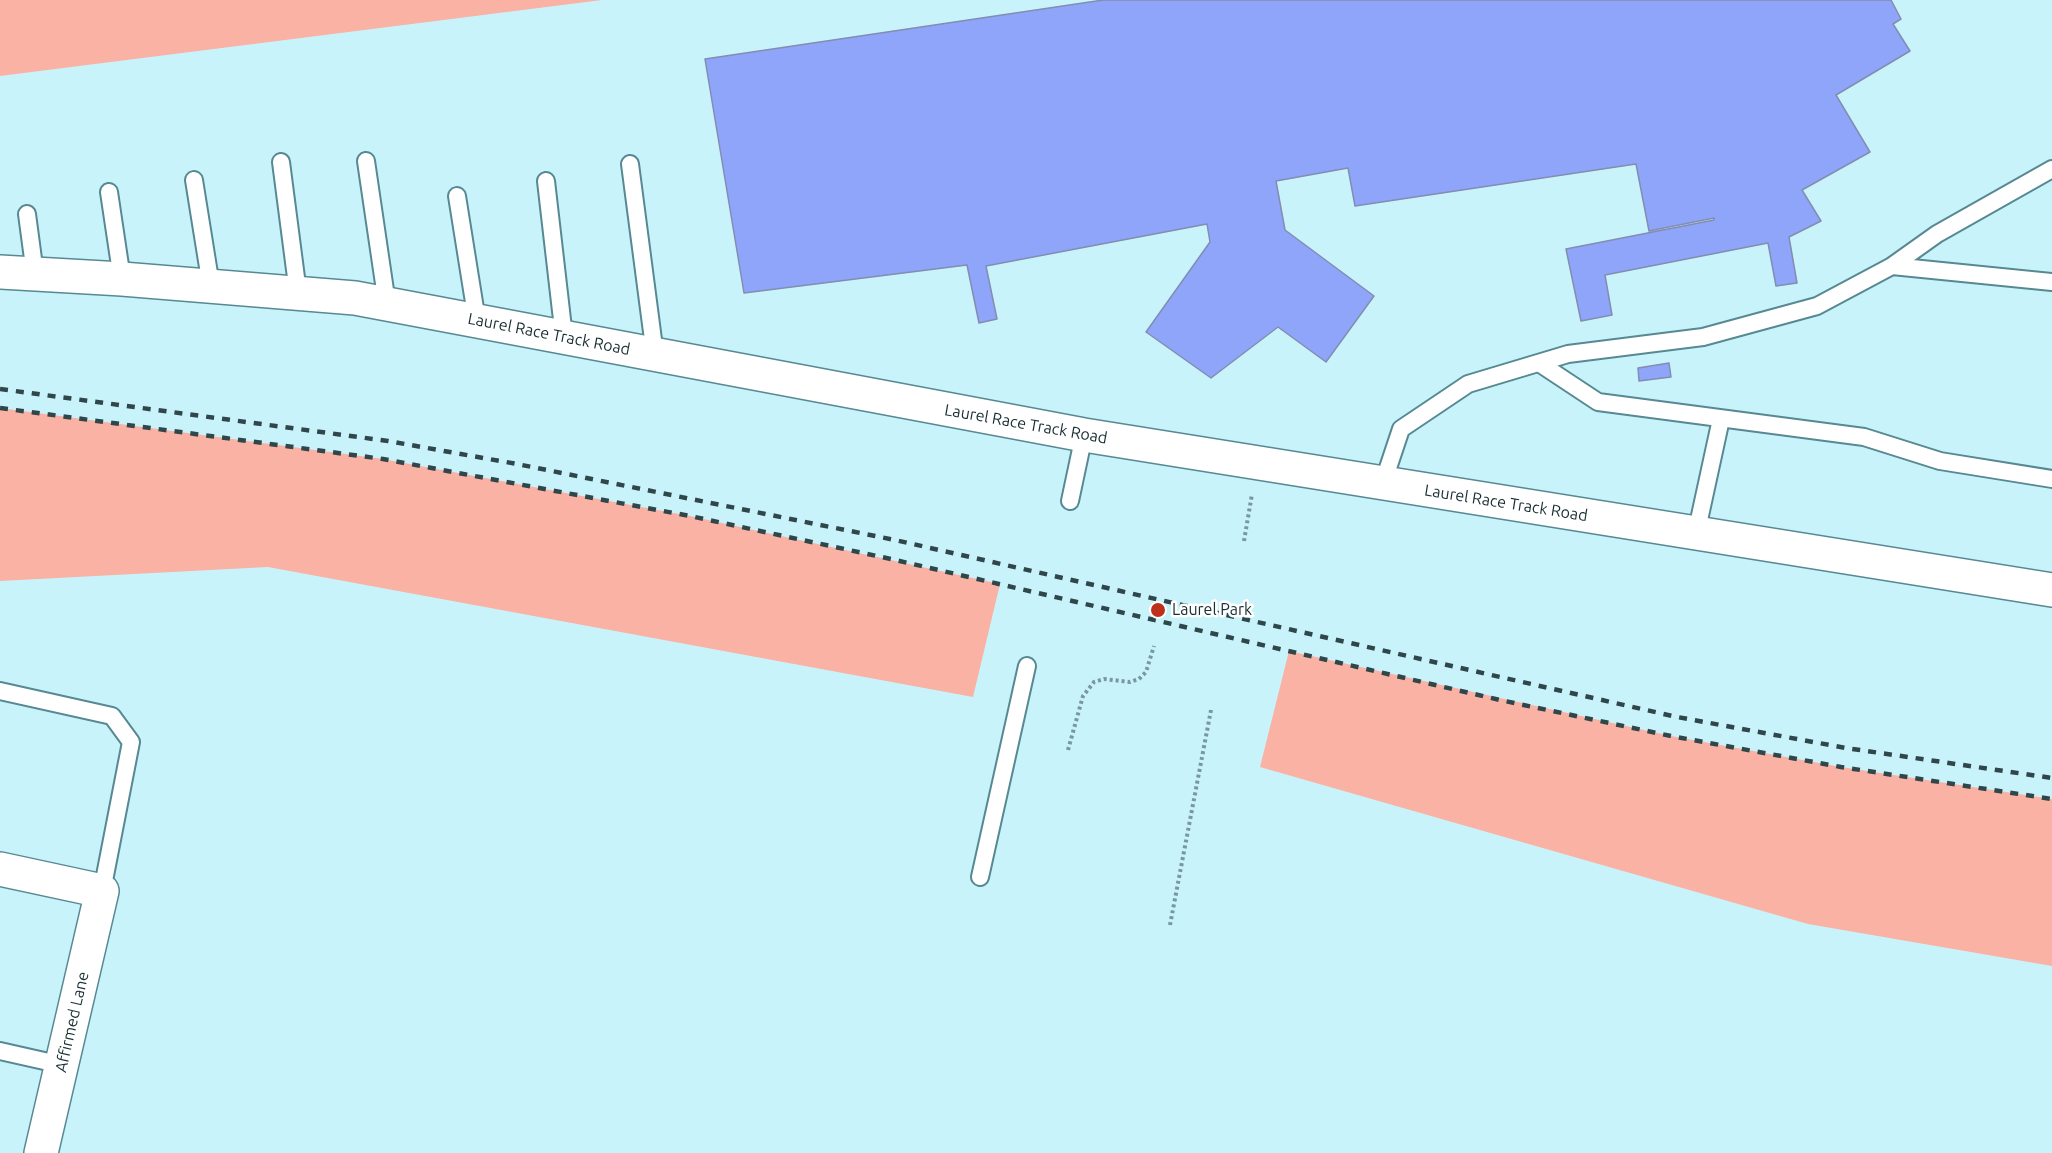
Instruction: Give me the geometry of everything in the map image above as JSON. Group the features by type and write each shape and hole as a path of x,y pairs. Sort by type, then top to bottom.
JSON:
{"street":[{"name":"Laurel Race Track Road","path":"0,272 211,285 387,304 1084,435 2052,590"},
{"path":"0,869 102,891"},
{"name":"Affirmed Lane","path":"41,1153 102,891"}],"lane":[{"path":"366,160 387,304"},
{"path":"281,162 298,293"},
{"path":"630,164 656,355"},
{"path":"1383,483 1401,429 1468,384 1568,354 1703,337 1817,306 1892,266 1937,234 2052,169"},
{"path":"194,180 211,285"},
{"path":"546,181 564,337"},
{"path":"109,192 122,279"},
{"path":"458,196 477,321"},
{"path":"27,214 35,274"},
{"path":"1892,266 2052,282"},
{"path":"1539,363 1598,402 1864,437 1940,461 2052,479"},
{"path":"1696,534 1721,419"},
{"path":"1070,501 1084,435"},
{"path":"980,878 1027,666"},
{"path":"0,691 112,716 131,742 102,891"},
{"path":"0,1051 62,1065"}],"path":[{"path":"1244,541 1257,463"},
{"path":"1068,750 1083,696 1094,682 1104,679 1130,682 1139,679 1146,672 1154,646"},
{"path":"1170,925 1211,710"}],"shaded area":[{"path":"0,0 602,0 0,76"},
{"path":"0,408 383,459 690,516 1000,584 973,697 268,567 0,581"},
{"path":"1289,651 1671,736 1841,767 2052,799 2052,966 1808,924 1260,767"}],"building":[{"path":"1103,0 1891,0 1901,19 1893,24 1910,51 1836,95 1870,152 1802,190 1821,221 1789,237 1797,283 1776,286 1768,243 1605,275 1612,315 1581,321 1566,249 1714,220 1714,218 1649,231 1636,164 1355,206 1348,168 1276,181 1285,230 1374,296 1326,362 1278,327 1211,378 1146,332 1210,242 1207,224 986,266 997,319 979,323 967,265 744,293 705,59"},
{"path":"1669,363 1671,377 1639,381 1638,368"}],"railway":[{"path":"0,389 388,441 517,464 895,540 1677,717 1846,748 2052,778"},
{"path":"0,408 383,459 690,516 891,559 1500,700 1671,736 1841,767 2052,799"}],"place":[{"name":"Laurel Park","path":"1158,610"}]}
